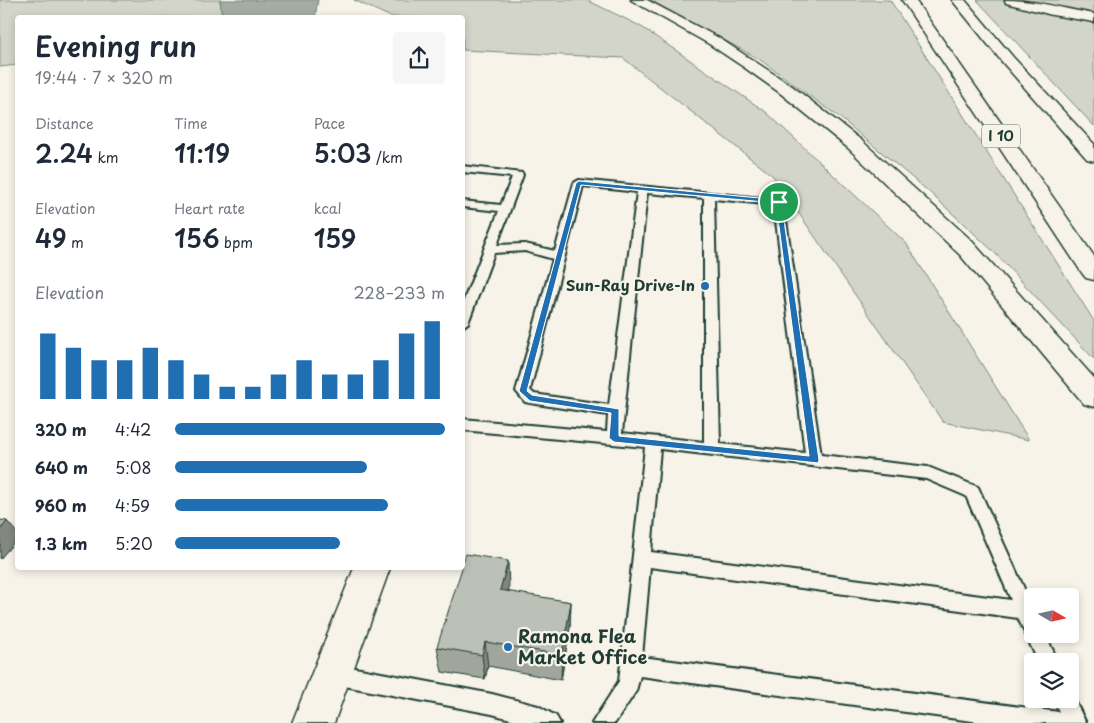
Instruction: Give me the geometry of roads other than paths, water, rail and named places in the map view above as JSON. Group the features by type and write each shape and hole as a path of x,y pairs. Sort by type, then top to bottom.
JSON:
{"main road":[{"path":"637,0 683,24 765,74 879,163 967,249 1021,309 1094,397"},
{"name":"I 10","path":"908,0 1094,273"},
{"path":"958,0 1008,60 1094,155"},
{"path":"1011,0 1052,11 1094,18"},
{"path":"313,723 371,570"}],"lane":[{"path":"465,169 518,175 465,316"},
{"path":"616,411 530,398 523,391 579,183 779,202 814,460"},
{"path":"614,438 642,189"},
{"path":"709,195 712,449"},
{"path":"465,204 506,209"},
{"path":"490,250 504,246 521,247 540,250 559,257"},
{"path":"465,424 614,438 928,473 972,492 1024,608"},
{"path":"603,723 629,684 652,442"},
{"path":"641,558 1024,610"},
{"path":"630,666 1065,723"},
{"path":"332,674 492,704 538,716 549,723"},
{"path":"1068,708 1075,723"}],"place":[{"name":"Sun-Ray Drive-In","path":"705,286"},
{"name":"Ramona Flea Market Office","path":"508,647"}]}
